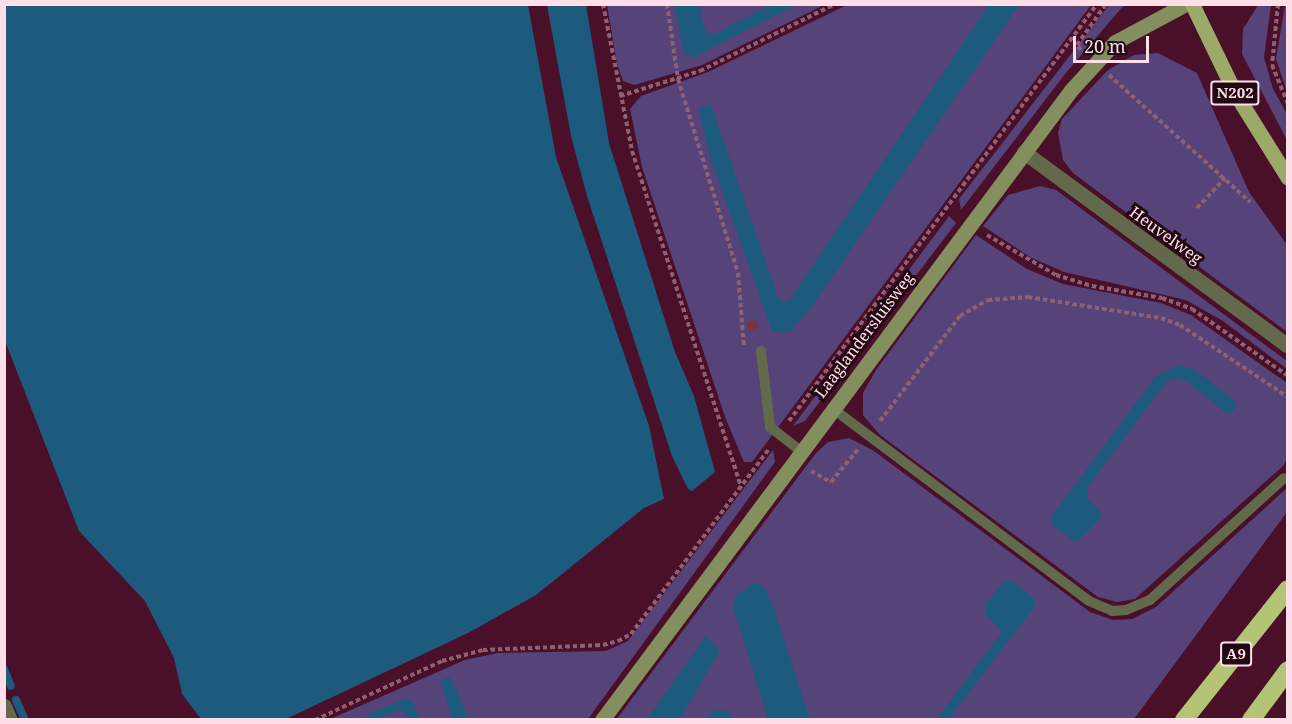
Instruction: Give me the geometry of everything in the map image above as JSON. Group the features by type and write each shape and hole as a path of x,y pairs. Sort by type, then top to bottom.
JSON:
{"highway":[{"name":"A9","path":"1184,720 1287,589"},
{"path":"1251,720 1287,670"}],"main road":[{"name":"N202","path":"1192,4 1235,93 1287,178"}],"street":[{"name":"Laaglandersluisweg","path":"602,720 969,224 1095,62 1133,30 1186,4"},
{"name":"Heuvelweg","path":"1024,152 1287,346"},
{"path":"4,706 10,720"}],"lane":[{"path":"760,351 770,427 798,455"},
{"path":"832,408 1089,601 1112,611 1138,606 1150,600 1284,478"}],"path":[{"path":"603,4 620,96 642,184 741,486"},
{"path":"667,4 678,79 738,273 740,321 747,360"},
{"path":"620,96 678,79 836,4"},
{"path":"315,720 442,661 483,650 603,645 631,634 1097,4"},
{"path":"1106,4 1077,45 1250,202"},
{"path":"1278,4 1272,64 1287,104"},
{"path":"1197,208 1226,178"},
{"path":"969,224 1030,263 1056,275 1092,286 1162,298 1192,309 1287,376"},
{"path":"798,455 825,482 831,482 960,316 988,300 1028,297 1161,318 1204,338 1287,397"}],"shaded area":[{"path":"607,5 824,5 702,65 634,85 623,81 617,64"},
{"path":"847,5 1091,5 752,462 744,462 725,417 642,167 630,109 641,96 708,72"},
{"path":"1109,5 1124,5 1065,74 961,210 959,199"},
{"path":"1258,5 1271,5 1264,57 1273,89 1287,114 1287,140 1242,54 1243,29"},
{"path":"1285,5 1288,5 1287,92 1276,59"},
{"path":"1158,53 1197,73 1249,192 1287,245 1287,332 1073,173 1063,160 1058,133 1062,119 1108,70 1134,55"},
{"path":"1040,186 1056,190 1287,361 1287,369 1223,321 1186,300 1064,272 1030,257 983,226 1008,195"},
{"path":"949,216 956,223 805,421 793,426"},
{"path":"976,235 1027,269 1063,284 1161,303 1191,315 1287,383 1287,457 1284,465 1135,599 1117,602 1098,597 880,435 863,415 863,393 876,370"},
{"path":"849,438 874,451 1090,612 1113,620 1132,619 1156,607 1287,488 1287,512 1134,719 616,720 816,453 828,442"},
{"path":"773,450 775,462 588,719 328,720 465,660 498,653 606,651 628,641"}],"water":[{"path":"5,4 528,5 556,157 649,426 664,499 644,508 536,595 470,632 286,719 201,719 182,694 174,658 145,601 79,531 5,341"},
{"path":"547,5 586,5 609,143 675,352 694,396 715,472 692,491 688,489 672,456 587,196 571,136"},
{"path":"674,5 699,5 705,30 713,35 771,5 796,5 694,57 684,54"},
{"path":"989,5 1019,5 813,305 790,332 772,331 710,157 698,108 711,105 779,300 788,302"},
{"path":"1180,365 1195,370 1236,402 1237,406 1231,413 1226,413 1186,381 1177,378 1167,381 1087,488 1088,499 1101,512 1101,518 1076,543 1051,524 1051,517 1156,376"},
{"path":"1011,580 1035,599 1035,606 949,719 937,719 1002,632 986,615 985,605 1004,581"},
{"path":"754,583 763,586 772,603 810,719 768,719 733,607 736,595"},
{"path":"706,636 720,650 680,719 647,719"},
{"path":"449,676 469,719 453,719 440,682"},
{"path":"403,699 411,700 420,719 409,719 401,709 378,719 359,719"},
{"path":"717,709 728,712 736,719 703,719"}],"building":[{"path":"755,320 758,328 749,331 747,322"}],"waterway":[{"path":"4,669 11,686"},
{"path":"16,700 25,720"}]}
